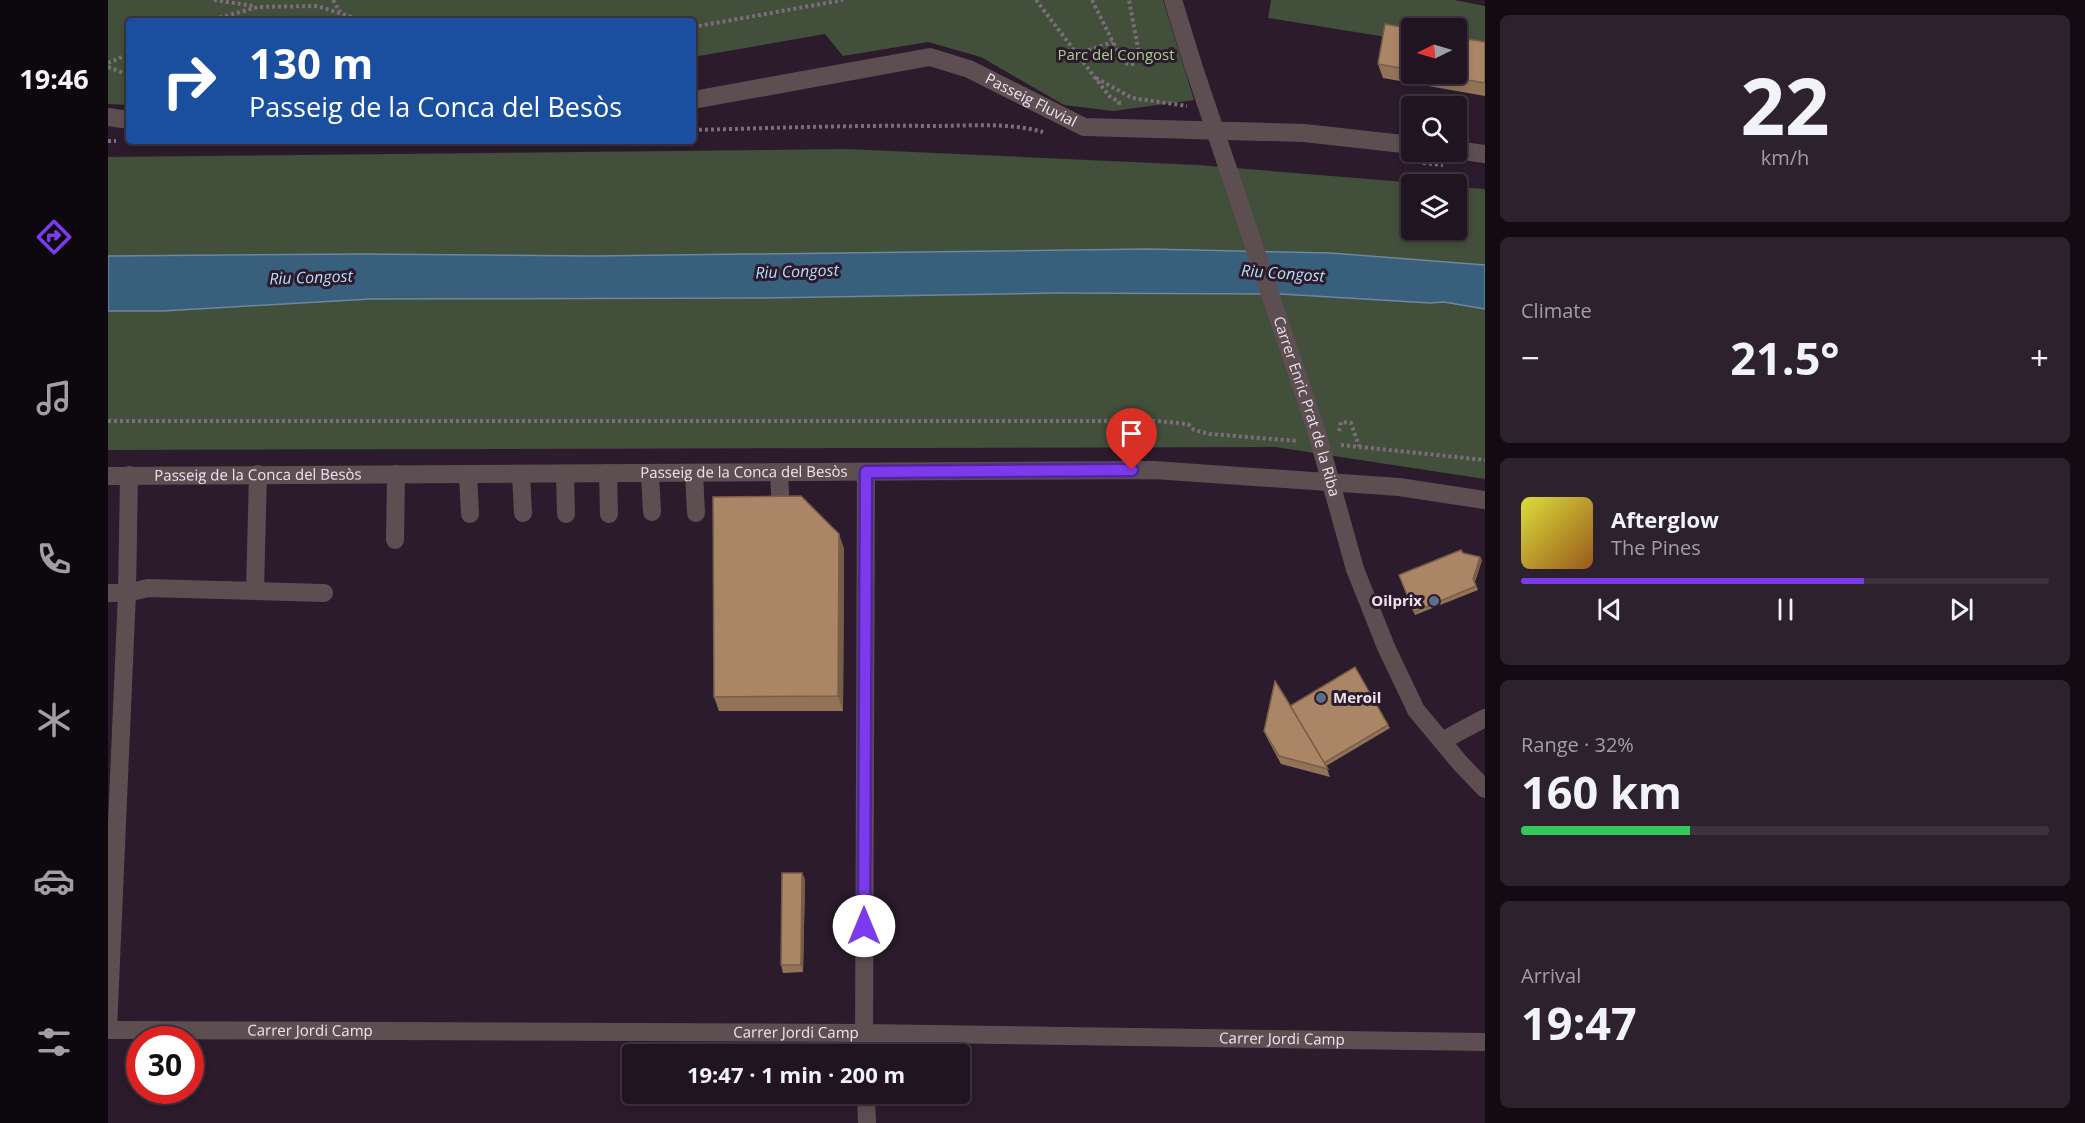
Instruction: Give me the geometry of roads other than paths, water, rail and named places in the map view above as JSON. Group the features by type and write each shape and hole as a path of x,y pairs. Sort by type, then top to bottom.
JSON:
{"street":[{"name":"Carrer Enric Prat de la Riba","path":"1173,0 1317,433 1355,569 1386,647 1416,710 1485,789"},
{"name":"Passeig Fluvial","path":"696,99 930,57 969,69 1084,127 1304,133 1401,144"},
{"path":"108,117 126,120"},
{"path":"1467,152 1485,154"},
{"name":"Passeig de la Conca del Besòs","path":"108,476 1154,470 1399,487 1485,500"},
{"path":"864,1044 866,472"},
{"path":"608,473 609,514"},
{"path":"694,473 696,513"},
{"path":"779,473 780,511"},
{"path":"255,590 258,474"},
{"path":"395,540 396,474"},
{"path":"521,474 523,513"},
{"path":"565,474 566,514"},
{"path":"650,474 652,512"},
{"path":"468,475 470,514"},
{"path":"108,1030 128,593 129,476"},
{"path":"108,593 128,593 148,588 324,592"},
{"path":"1442,741 1485,718"},
{"name":"Carrer Jordi Camp","path":"108,1030 864,1033 1485,1042"},
{"path":"866,1104 867,1123"}],"water":[{"name":"Riu Congost","path":"1149,249 1331,253 1485,265 1485,309 1444,302 1281,294 1057,293 764,298 370,299 163,311 108,311 108,256 363,254 595,256"}],"place":[{"name":"Oilprix","path":"1434,601"},
{"name":"Meroil","path":"1321,698"}],"park label":[{"name":"Parc del Congost","path":"1116,55"}]}
